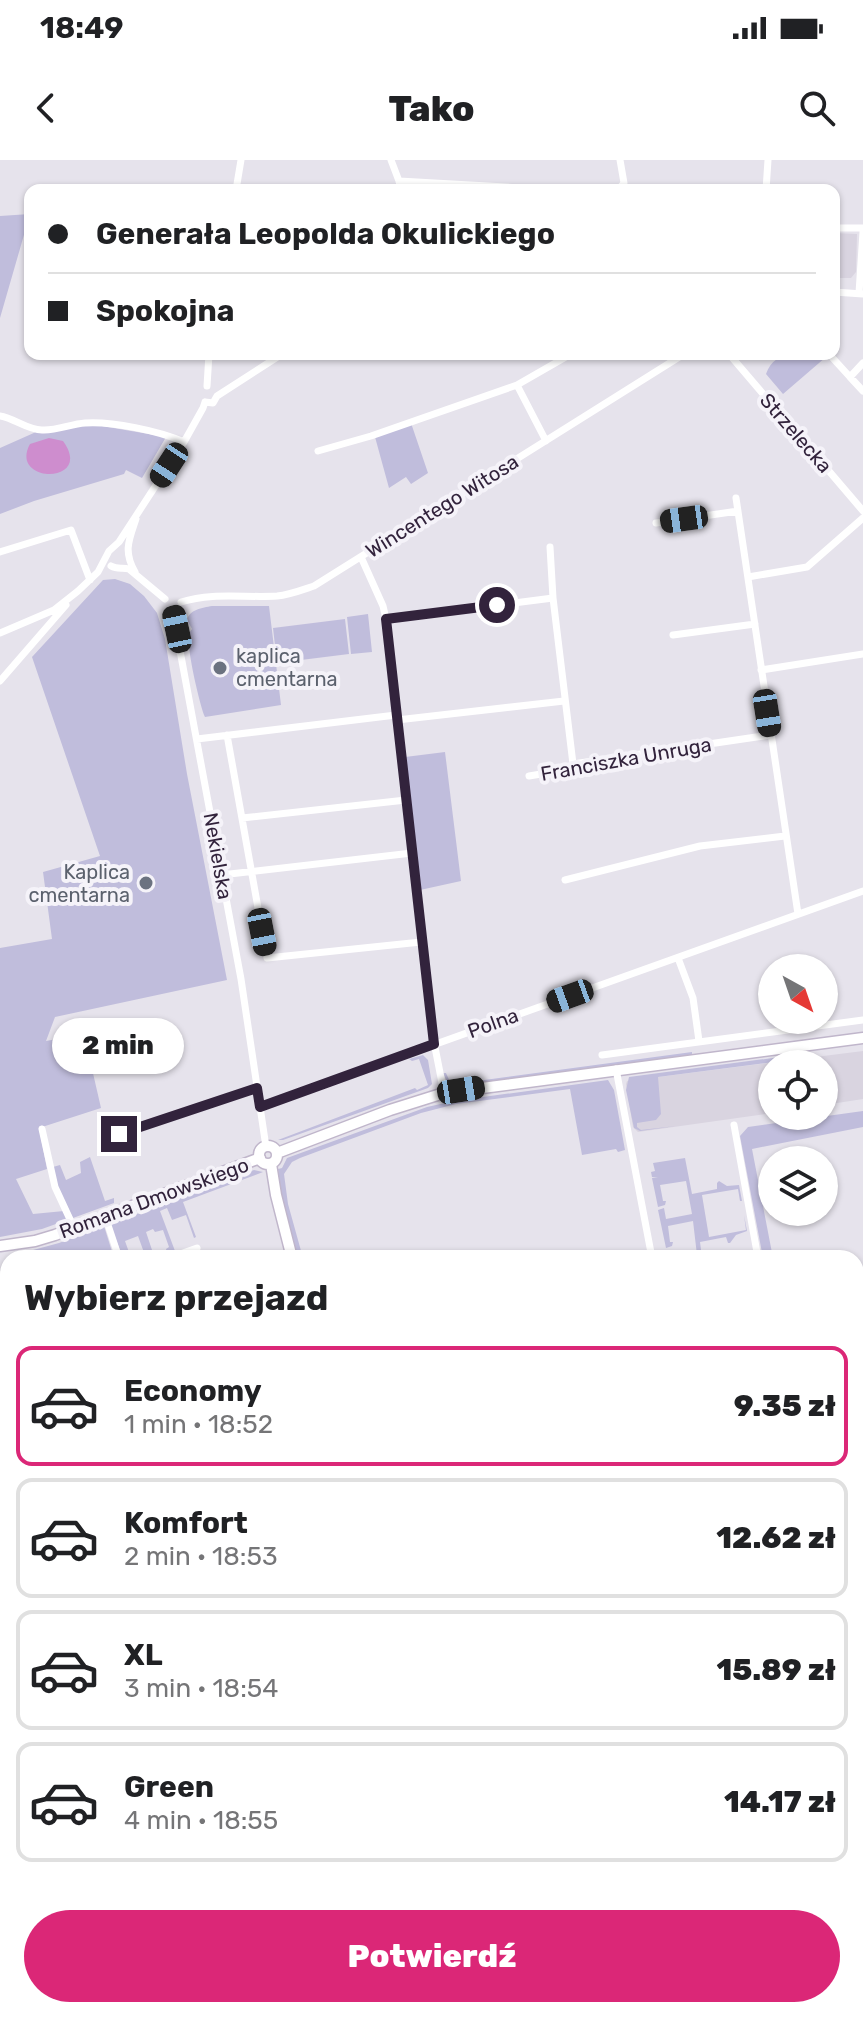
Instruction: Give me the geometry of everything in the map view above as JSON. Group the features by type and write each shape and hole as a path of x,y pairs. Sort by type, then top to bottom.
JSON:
{"street":[{"path":"237,184 241,160"},
{"path":"391,160 400,184"},
{"path":"620,160 623,184"},
{"path":"766,184 768,160"},
{"path":"399,181 445,184"},
{"path":"840,228 863,230 861,294 840,292"},
{"path":"0,633 54,610 109,562 109,551 115,547 203,408 208,360"},
{"path":"203,394 213,403 217,396 273,360"},
{"path":"318,451 371,436 517,385 561,360"},
{"name":"Wincentego Witosa","path":"174,598 280,596 314,586 674,360"},
{"name":"Strzelecka","path":"734,360 863,511"},
{"path":"834,360 863,391"},
{"path":"850,377 863,363"},
{"path":"517,385 546,441"},
{"path":"203,394 215,388 217,396"},
{"path":"0,416 43,430 97,423 150,431 184,442"},
{"path":"736,498 798,914"},
{"path":"656,523 738,511"},
{"path":"109,562 118,569 127,559 127,545 138,512"},
{"path":"748,577 807,567 863,518"},
{"path":"0,552 71,530 90,580"},
{"path":"115,547 122,547 136,574 174,598 180,609 173,613"},
{"path":"550,547 573,764"},
{"path":"361,557 386,619 421,942 434,1044 444,1093"},
{"path":"0,681 78,591"},
{"name":"Nekielska","path":"174,598 164,603 166,610 173,613 197,739 241,979 266,1147"},
{"path":"386,619 553,598"},
{"path":"35,620 41,634"},
{"path":"673,635 755,624"},
{"path":"761,670 863,654"},
{"path":"197,739 564,701"},
{"path":"227,735 267,958 421,942"},
{"name":"Franciszka Unruga","path":"529,776 565,770 573,764 770,735"},
{"path":"242,818 406,800"},
{"path":"565,880 700,846 785,836"},
{"path":"221,875 412,853"},
{"name":"Polna","path":"260,1107 863,891"},
{"path":"678,958 693,998 699,1041"},
{"path":"602,1055 863,1020"},
{"path":"277,1153 444,1093 863,1038"},
{"path":"616,1069 650,1250"},
{"path":"119,1134 257,1088"},
{"path":"734,1125 757,1250"},
{"path":"42,1129 55,1187 74,1228"},
{"path":"277,1153 272,1147 262,1150 290,1250"},
{"path":"265,1161 275,1161 277,1153"},
{"name":"Romana Dmowskiego","path":"0,1246 35,1241 265,1161"},
{"path":"105,1216 116,1250"},
{"path":"191,1250 197,1248"}],"shaded area":[{"path":"24,214 24,235 0,318 0,216"},
{"path":"840,233 857,234 856,272 851,278 840,278"},
{"path":"776,360 823,360 783,394 766,374"},
{"path":"411,423 428,473 411,484 406,477 389,488 375,437"},
{"path":"102,426 166,437 142,478 126,470 124,474 0,514 0,448 36,432"},
{"path":"49,438 63,441 70,455 68,466 61,472 39,472 30,467 26,457 30,444"},
{"path":"115,579 130,584 144,596 157,613 165,639 187,774 227,980 55,1017 46,1041 84,1034 101,1108 39,1128 47,1169 16,1179 33,1214 64,1211 67,1220 42,1229 0,1237 0,948 52,939 43,872 100,856 32,657 103,580"},
{"path":"212,606 269,606 281,705 205,717 191,663 189,633 192,629 187,620 194,611"},
{"path":"368,614 372,652 351,654 347,617"},
{"path":"345,619 349,654 277,663 273,628"},
{"path":"445,752 461,881 420,890 405,757"},
{"path":"863,1051 863,1099 838,1103 838,1054"},
{"path":"692,1052 692,1055 455,1086 447,1082 443,1073 455,1084"},
{"path":"423,1055 428,1060 432,1084 428,1088 278,1140 428,1085 419,1059 409,1059"},
{"path":"758,1060 758,1064 658,1077 661,1114 656,1120 637,1123 637,1127 641,1130 676,1126 640,1131 634,1128 626,1090 629,1077"},
{"path":"758,1064 758,1115 638,1132 633,1127 627,1081"},
{"path":"608,1080 614,1090 625,1150 582,1155 570,1089 456,1104 421,1113 292,1162 284,1174 288,1204 301,1250 294,1250 276,1176 287,1158 427,1107"},
{"path":"863,1111 863,1127 752,1149 758,1180 758,1226 767,1226 771,1250 761,1250 740,1136 748,1127 758,1126 758,1130 838,1130 838,1114"},
{"path":"90,1157 105,1201 114,1198 114,1203 73,1218 58,1189 53,1167 60,1165 66,1180 81,1173 80,1162"},
{"path":"685,1158 692,1194 717,1189 719,1181 727,1186 739,1185 742,1201 738,1189 702,1195 709,1237 746,1230 744,1215 747,1231 736,1235 730,1243 726,1237 700,1242 701,1250 696,1250 693,1221 668,1226 670,1242 673,1242 666,1248 658,1210 664,1208 666,1219 692,1214 686,1181 660,1185 663,1201 666,1201 665,1205 658,1207 652,1178 658,1177 652,1177 651,1172 655,1171 653,1163"},
{"path":"254,1170 263,1172 183,1202 194,1238 186,1215 172,1220 167,1208 160,1211 175,1250 166,1250 169,1247 163,1230 155,1232 153,1229 146,1232 152,1250 143,1250 138,1236 125,1241 128,1250 120,1250 110,1224"},
{"path":"104,1226 112,1250 33,1250"}],"place":[{"name":"kaplica cmentarna","path":"220,668"},
{"name":"Kaplica cmentarna","path":"146,883"}],"route":[{"path":"119,1134 257,1088 260,1107 434,1044 386,619 497,605"}]}
